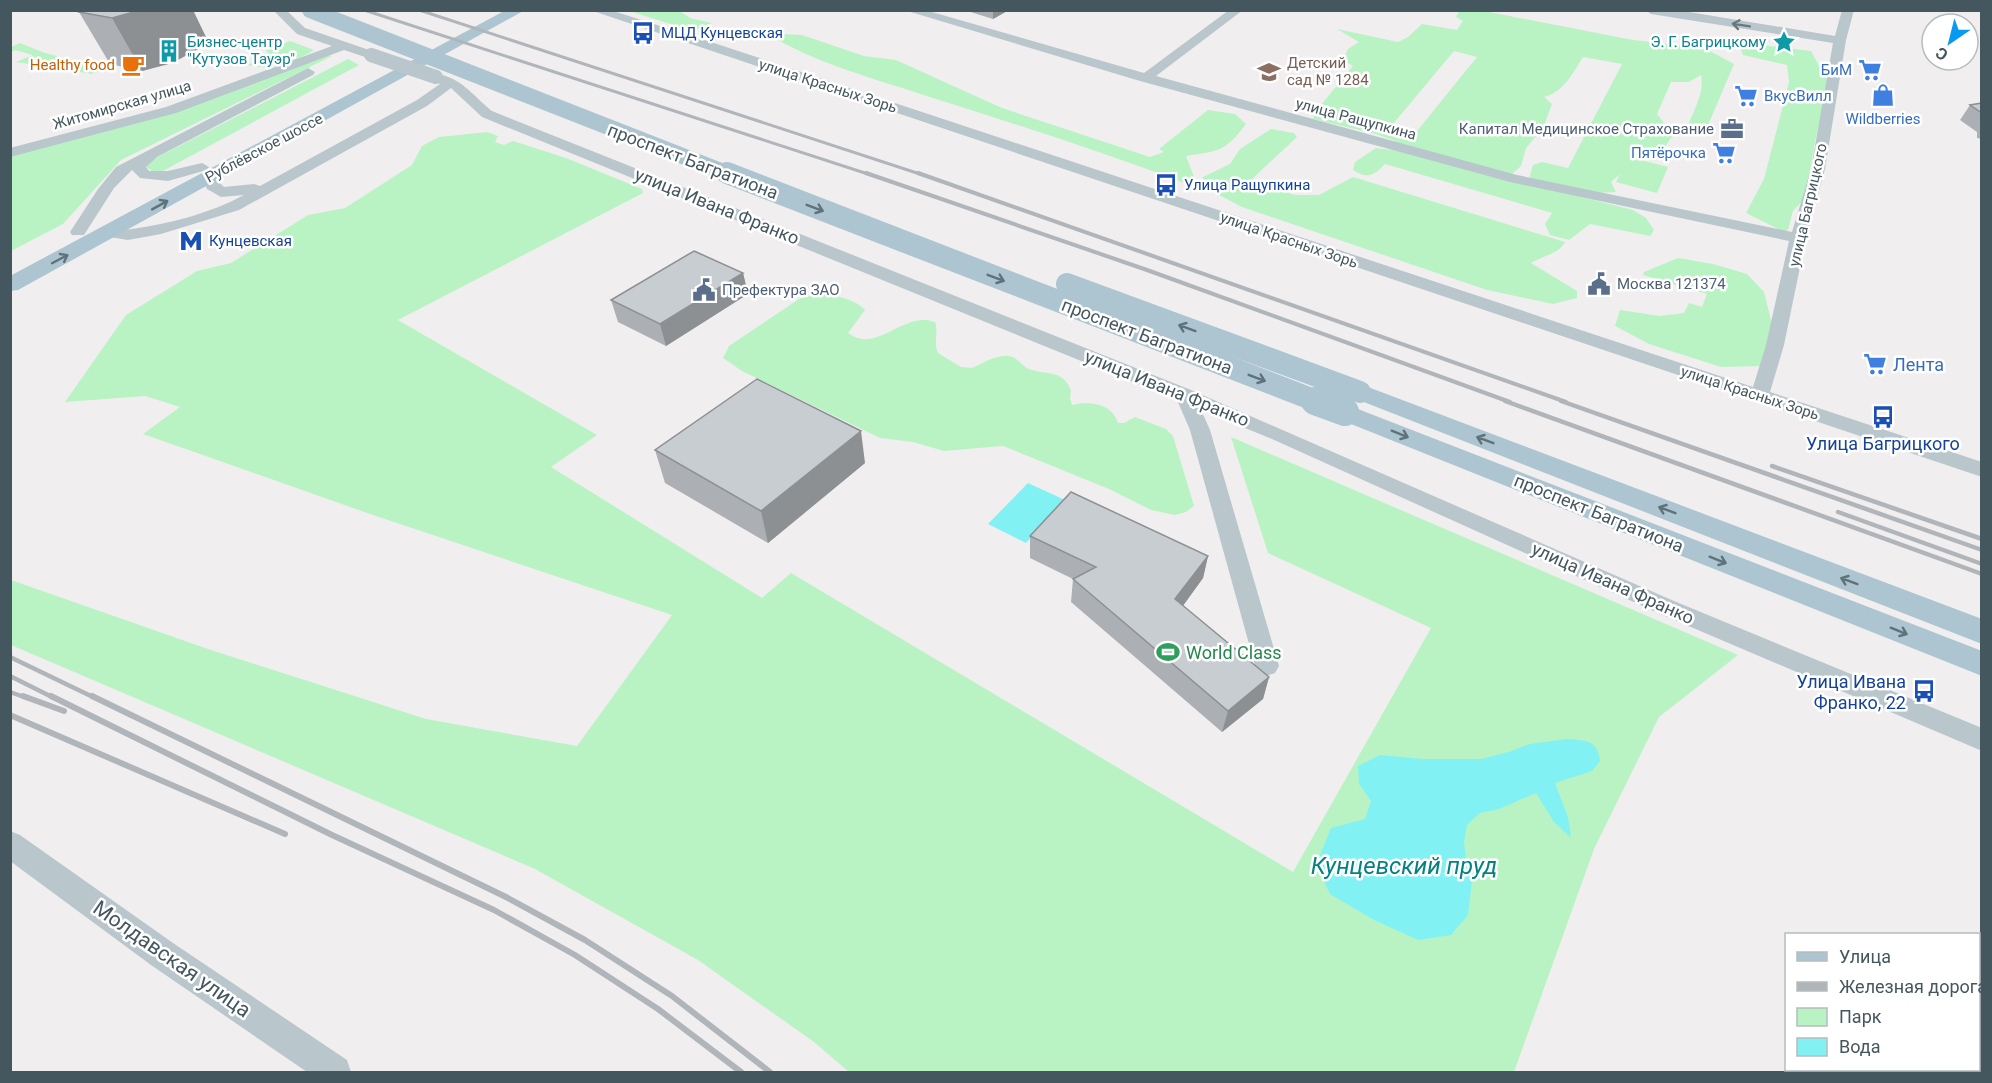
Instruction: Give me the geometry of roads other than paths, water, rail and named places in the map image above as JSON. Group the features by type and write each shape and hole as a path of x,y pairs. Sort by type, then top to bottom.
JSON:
{"main road":[{"name":"проспект Багратиона","path":"310,10 614,130 1982,632"},
{"name":"проспект Багратиона","path":"337,10 1353,402 1982,664"},
{"name":"Рублёвское шоссе","path":"10,285 109,233 210,170 495,10"},
{"name":"Рублёвское шоссе","path":"10,267 78,232 210,170 518,10"}],"street":[{"name":"улица Ивана Франко","path":"279,10 301,31 460,87 464,95 487,114 1184,394 1279,434 1677,612 1982,740"},
{"name":"улица Красных Зорь","path":"596,10 1982,470"},
{"name":"улица Ращупкина","path":"910,10 1145,78 1515,179 1798,238"},
{"path":"1145,78 1237,10"},
{"path":"1651,10 1840,40"},
{"name":"улица Багрицкого","path":"1759,397 1775,345 1798,238 1818,169 1840,40 1848,10"},
{"path":"78,232 111,180 129,165 347,48"},
{"name":"Житомирская улица","path":"10,153 171,110 347,48"},
{"path":"109,233 128,236 211,215 232,207 422,103 443,80"},
{"path":"158,150 140,162 137,167 140,172 160,177 210,170 212,186 221,192 252,190 294,172"},
{"path":"1184,394 1200,430 1266,666"},
{"name":"Молдавская улица","path":"10,844 162,954 335,1072"}],"water":[{"path":"1028,483 1065,500 1026,543 988,524"},
{"name":"Кунцевский пруд","path":"1567,739 1585,741 1593,745 1600,761 1592,771 1555,783 1568,817 1571,838 1554,822 1536,793 1499,809 1480,813 1467,825 1464,842 1472,880 1468,915 1451,935 1418,940 1374,920 1330,894 1321,876 1320,855 1331,828 1365,819 1371,801 1359,784 1358,766 1380,755 1423,759 1481,759 1530,744"}],"railway":[{"path":"364,10 871,175"},
{"path":"419,10 923,175"},
{"path":"866,173 1147,270 1510,402"},
{"path":"918,173 1566,402"},
{"path":"1505,401 1982,574"},
{"path":"1561,401 1982,550"},
{"path":"1772,466 1982,539"},
{"path":"1838,512 1982,564"},
{"path":"10,657 95,698"},
{"path":"10,676 54,698"},
{"path":"10,692 27,698"},
{"path":"23,696 64,711"},
{"path":"51,696 332,835 494,910 575,955 658,1009 741,1072"},
{"path":"92,696 506,897 585,940 672,996 770,1072"},
{"path":"10,715 285,834"}],"place":[{"name":"МЦД Кунцевская","path":"643,33"},
{"name":"Э. Г. Багрицкому","path":"1784,42"},
{"name":"Бизнес-центр \"Кутузов Тауэр\"","path":"169,51"},
{"name":"Healthy food","path":"133,65"},
{"name":"БиМ","path":"1870,70"},
{"name":"Детский сад № 1284","path":"1269,72"},
{"name":"Wildberries","path":"1883,95"},
{"name":"ВкусВилл","path":"1746,96"},
{"name":"Капитал Медицинское Страхование","path":"1732,129"},
{"name":"Пятёрочка","path":"1724,153"},
{"name":"Улица Ращупкина","path":"1166,185"},
{"name":"Кунцевская","path":"191,241"},
{"name":"Москва 121374","path":"1599,284"},
{"name":"Префектура ЗАО","path":"704,290"},
{"name":"Лента","path":"1875,364"},
{"name":"Улица Багрицкого","path":"1883,417"},
{"name":"World Class","path":"1168,652"},
{"name":"Улица Ивана Франко, 22","path":"1924,691"}]}
